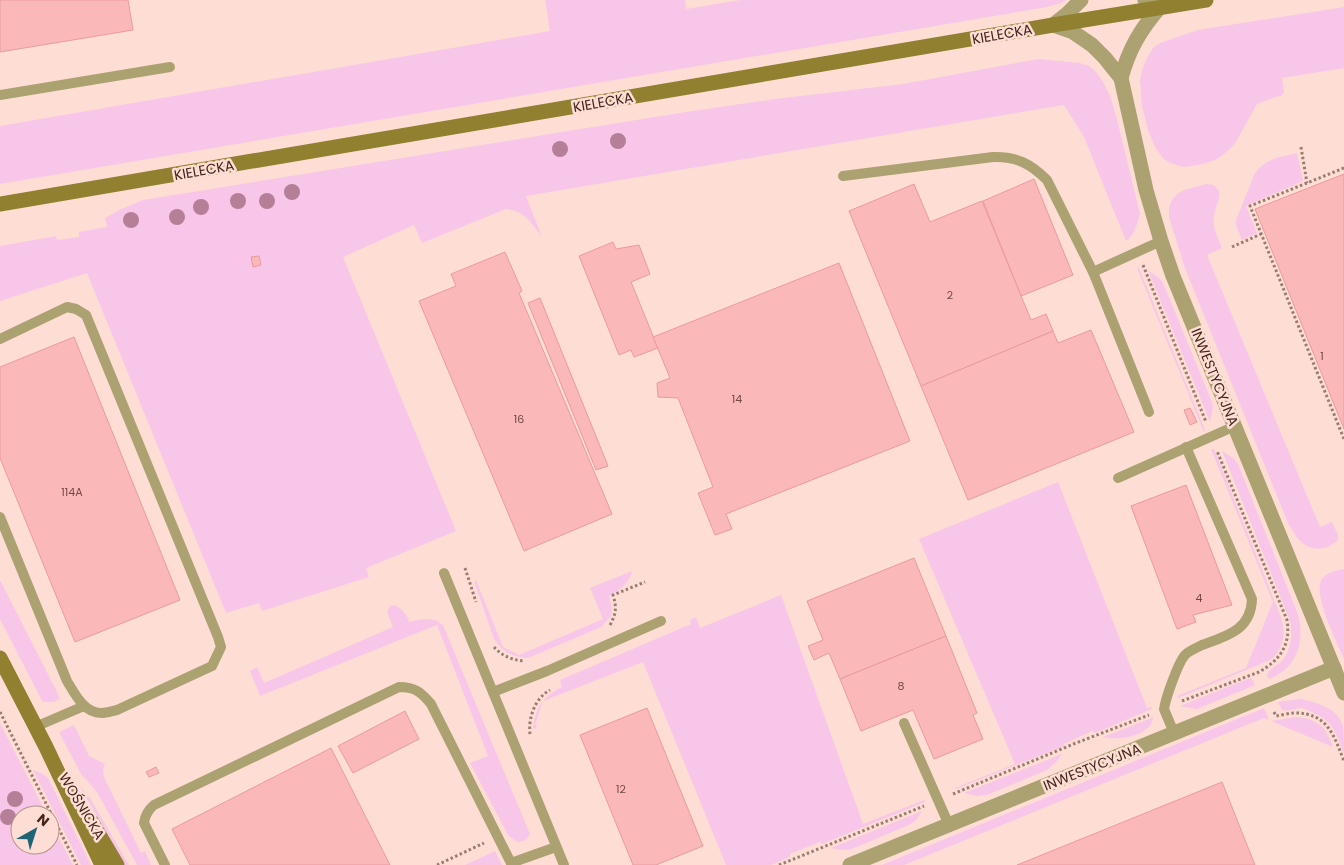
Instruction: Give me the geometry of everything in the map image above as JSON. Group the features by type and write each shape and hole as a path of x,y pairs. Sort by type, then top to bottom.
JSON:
{"main road":[{"name":"KIELECKA","path":"0,204 1206,0"},
{"name":"WOŚNICKA","path":"0,658 46,747 117,865"},
{"name":"WOŚNICKA","path":"46,747 102,865"}],"street":[{"path":"1053,25 1080,0"},
{"path":"1121,78 1126,60 1136,38 1160,7 1145,0"},
{"name":"INWESTYCYJNA","path":"1053,25 1073,32 1092,45 1121,78 1146,190 1173,276 1344,693"},
{"name":"INWESTYCYJNA","path":"850,865 1334,668"}],"lane":[{"path":"0,95 170,67"},
{"path":"843,176 1006,156 1028,164 1038,171 1047,180 1092,272 1149,412"},
{"path":"1092,272 1161,241"},
{"path":"0,339 67,307 86,314 221,647 212,666 118,710 103,714 93,712 84,706 67,681 0,517"},
{"path":"1118,478 1235,426"},
{"path":"1174,733 1164,709 1180,662 1186,654 1195,648 1232,634 1248,619 1252,608 1252,599 1186,447"},
{"path":"444,573 564,865"},
{"path":"493,692 547,671 661,621"},
{"path":"165,865 144,823 145,816 154,805 399,687 415,689 423,694 431,704 511,864 556,847"},
{"path":"35,727 84,706"},
{"path":"904,723 949,825"}],"path":[{"path":"1301,147 1307,183"},
{"path":"1344,168 1250,206 1344,439"},
{"path":"1232,247 1262,234"},
{"path":"779,865 1076,743 1259,672 1281,655 1288,633 1287,620 1137,252"},
{"path":"465,568 479,609"},
{"path":"609,626 615,613 616,604 613,595 645,582"},
{"path":"491,643 510,659 528,661 542,656 553,688 542,696 532,712 529,731 531,741"},
{"path":"1259,672 1276,716 1295,713 1304,714 1315,717 1325,723 1334,737 1344,762"},
{"path":"0,712 77,865"},
{"path":"437,865 497,836"}],"shaded area":[{"path":"545,0 685,0 686,9 740,0 1066,0 1047,7 0,184 0,126 550,31"},
{"path":"1344,7 1344,68 1282,78 1284,93 1281,96 1257,104 1234,145 1215,160 1184,167 1170,163 1156,149 1148,130 1142,106 1140,80 1142,70 1153,48 1160,43 1198,30"},
{"path":"1038,59 1080,63 1089,66 1102,80 1110,96 1140,214 1134,232 1126,241 1084,137 1064,105 526,196 542,237 523,215 506,209 422,243 414,225 343,257 456,531 366,568 369,577 262,611 259,603 226,613 87,273 0,301 0,246 56,236 57,240 79,237 79,232 107,227 105,218 143,200 686,112 775,99 903,84"},
{"path":"1297,153 1303,181 1246,206 1257,233 1242,240 1236,220 1255,173 1267,162"},
{"path":"1206,184 1214,185 1219,191 1214,224 1222,248 1207,255 1320,527 1332,522 1338,535 1338,540 1324,548 1308,547 1299,540 1288,523 1185,268 1169,217 1169,207 1177,194"},
{"path":"1137,268 1139,268 1205,430 1204,432"},
{"path":"1148,270 1163,283 1212,402 1210,422"},
{"path":"1211,449 1214,449 1281,617 1283,640 1275,656 1270,660 1178,698 1177,696 1246,668 1273,602"},
{"path":"1222,451 1233,458 1238,464 1300,622 1300,643 1293,660 1287,668 1269,679 1268,673 1282,661 1289,647 1291,637 1290,621"},
{"path":"1058,482 1147,708 1152,707 1152,709 1095,733 1092,731 1064,744 1064,746 956,789 1015,764 919,539"},
{"path":"1344,569 1344,659 1323,606 1320,586 1322,579 1326,575"},
{"path":"632,571 624,586 609,596 612,608 611,616 601,627 528,658 508,653 494,639 474,581 476,580 503,647 519,655 603,619 590,588"},
{"path":"0,580 60,698 54,702 43,702 0,619"},
{"path":"781,595 863,824 924,800 925,802 822,844 820,842 790,854 790,857 771,865 726,865 643,662 543,701 562,687 560,680 691,624 690,620 696,617 700,628"},
{"path":"395,605 404,612 409,622 431,619 443,625 530,834 521,842 517,842 508,835 470,763 488,756 437,625 260,696 250,671 257,667 264,683 393,627 387,612 390,606"},
{"path":"1250,678 1255,685 1197,709 1180,706"},
{"path":"1300,699 1326,707 1340,720 1343,726 1344,754 1336,734 1325,720 1301,708 1287,711 1282,710 1278,702"},
{"path":"543,701 535,724 537,729 533,728 538,708"},
{"path":"1264,708 1269,720 1264,718 904,865 882,865"},
{"path":"1154,717 1148,727 1136,735 1119,738 1103,737"},
{"path":"1296,717 1316,722 1320,725 1333,747 1271,721"},
{"path":"0,723 42,805 10,805 10,855 60,855 60,840 73,865 0,865"},
{"path":"74,725 89,756 105,764 103,770 104,777 141,853 145,851 151,865 137,865 97,792 81,774 59,732"},
{"path":"1062,754 1047,770 987,795 977,796 964,793"},
{"path":"33,770 48,778 91,865 81,865 60,823 60,805 51,805"},
{"path":"79,785 90,798 129,865 125,865"},
{"path":"922,811 911,824 852,849 831,848"},
{"path":"495,851 502,865 465,865"}],"building":[{"path":"0,0 128,0 133,30 0,52"},
{"path":"1344,174 1344,429 1255,209"},
{"path":"1034,179 1073,275 1021,296 983,201"},
{"path":"914,184 930,222 982,201 1031,320 1046,314 1053,331 921,386 849,211"},
{"path":"613,242 616,249 639,245 650,274 631,282 658,348 634,357 631,350 619,355 579,256"},
{"path":"505,252 522,291 519,293 612,514 524,551 419,301 456,286 451,274"},
{"path":"259,256 261,265 253,267 251,257"},
{"path":"839,263 910,441 726,514 732,529 715,535 698,493 713,487 678,398 658,397 657,383 670,378 653,337"},
{"path":"540,298 608,466 596,470 528,303"},
{"path":"1091,330 1134,432 968,500 921,386 1053,331 1058,343"},
{"path":"74,337 180,600 75,642 0,458 0,367"},
{"path":"1190,408 1197,422 1190,425 1184,410"},
{"path":"1186,485 1232,605 1193,615 1196,622 1177,629 1131,506"},
{"path":"914,558 946,636 840,679 829,653 814,660 808,646 823,640 807,601"},
{"path":"946,636 977,713 973,715 983,739 934,759 913,710 861,731 840,679"},
{"path":"647,708 703,846 656,865 633,865 580,735"},
{"path":"405,711 419,739 353,773 338,746"},
{"path":"331,748 390,865 190,865 172,829"},
{"path":"156,767 159,773 149,777 146,772"},
{"path":"1222,782 1255,865 1017,865"}]}
